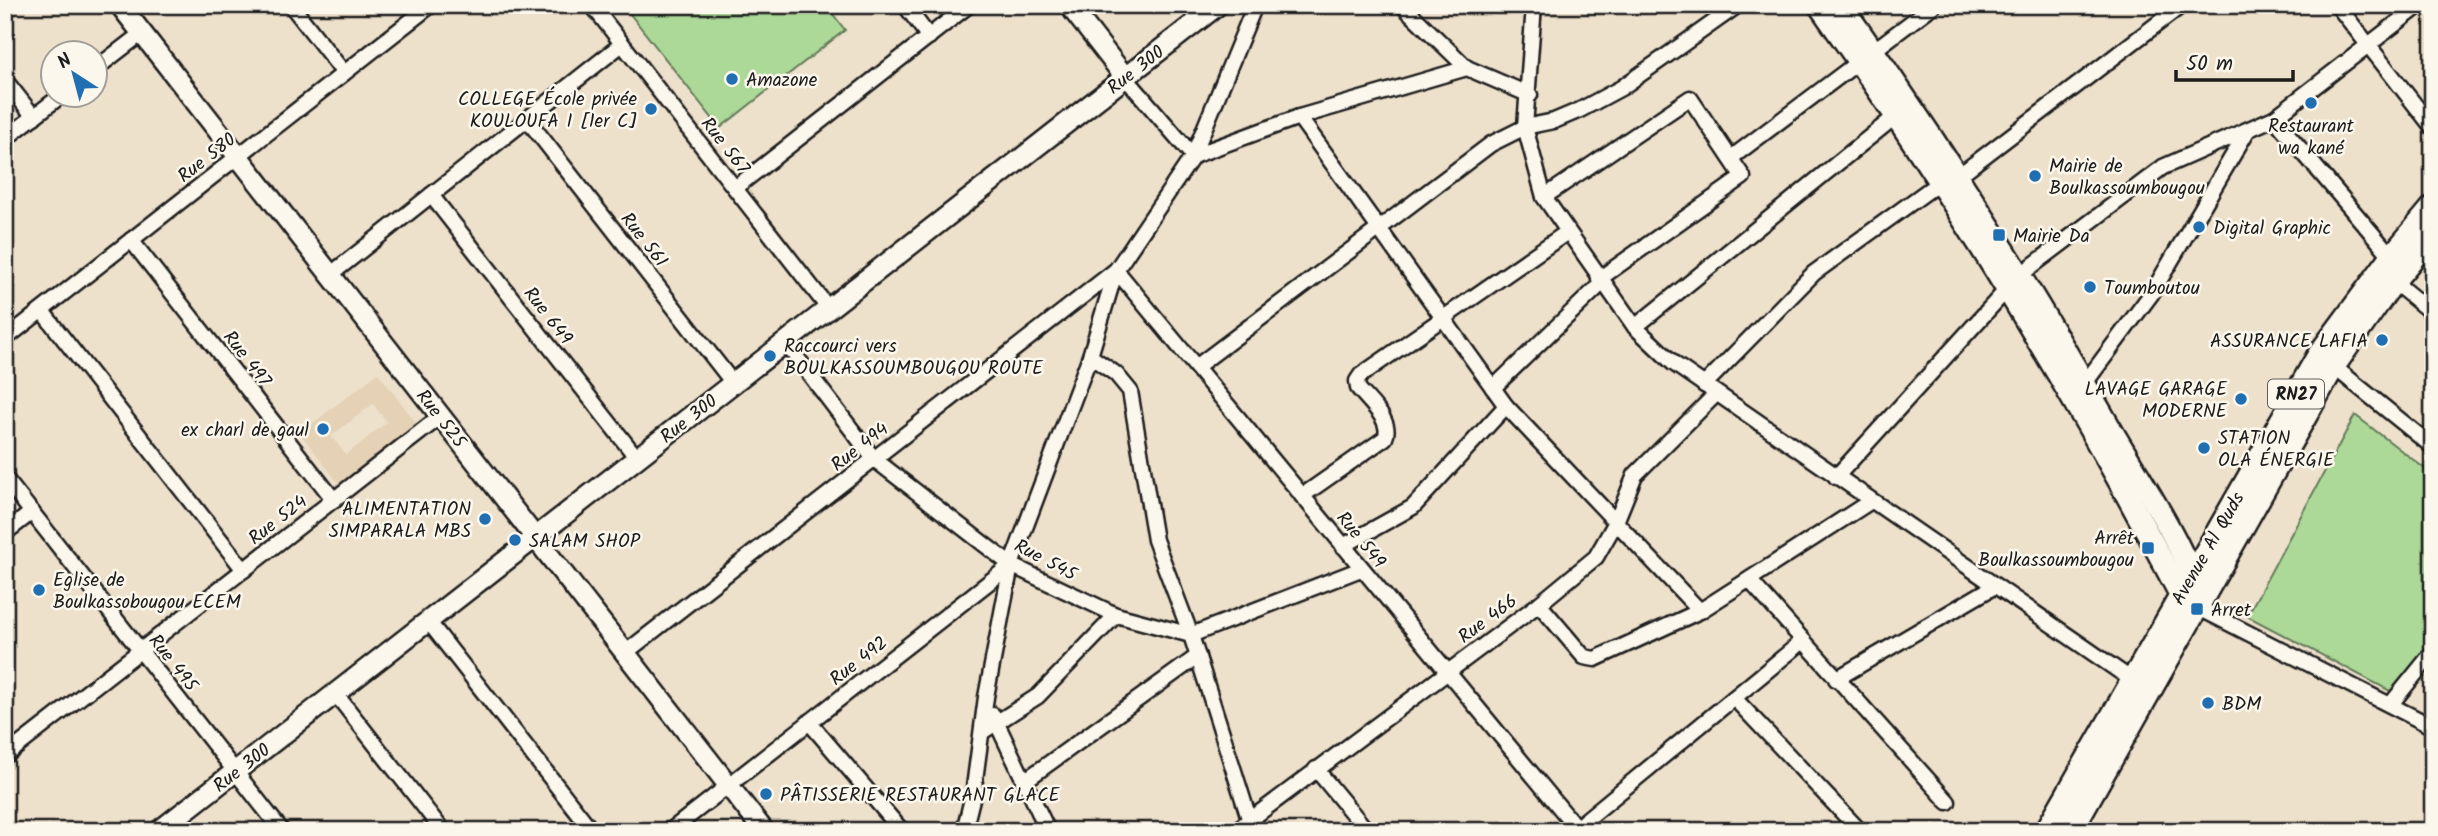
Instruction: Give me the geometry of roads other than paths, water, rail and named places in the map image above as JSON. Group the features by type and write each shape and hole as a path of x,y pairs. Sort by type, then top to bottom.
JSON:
{"main road":[{"path":"1819,5 1867,58 1953,175 2125,489 2196,602"},
{"path":"1841,5 1867,58"},
{"name":"Avenue Al Quds","path":"2047,831 2132,680 2196,602 2192,574 2319,354 2392,257 2433,208"},
{"name":"Avenue Al Quds","path":"2070,831 2196,602 2333,366 2393,281 2433,233"},
{"path":"2013,281 2085,383 2192,574"}],"street":[{"name":"Rue 525","path":"120,5 764,831"},
{"path":"291,5 344,74"},
{"name":"Rue 580","path":"5,339 430,5"},
{"name":"Rue 567","path":"592,5 829,309"},
{"path":"905,5 929,37"},
{"path":"735,188 969,5"},
{"name":"Rue 300","path":"159,831 1218,5"},
{"path":"964,831 974,795 986,697 1011,565 1090,356 1116,270 1193,156 1255,5"},
{"path":"1402,5 1467,68 1530,95"},
{"path":"1534,5 1530,95 1525,127 1544,197 1566,233 1635,327 1674,363 1710,389 2132,680"},
{"path":"1196,367 1491,144 1525,127 1554,121 1621,88 1738,5"},
{"path":"1731,158 1934,5"},
{"name":"Rue 466","path":"1234,831 1252,824 1316,769 1539,604 1595,558 1616,522 1635,475 1814,273 1953,175 2182,5"},
{"path":"2337,5 2433,128"},
{"path":"1836,477 2013,281 2163,167 2212,143 2246,133 2274,118 2420,5"},
{"path":"1078,9 1125,77 1193,156"},
{"path":"108,59 142,33"},
{"path":"331,275 622,44"},
{"path":"1193,156 1299,117 1467,68"},
{"path":"5,80 34,117"},
{"path":"1493,388 1600,281 1743,177 1689,98 1544,197"},
{"path":"5,139 45,108"},
{"path":"1635,327 1904,110"},
{"path":"1299,117 1506,406 1700,611"},
{"path":"2274,118 2392,257"},
{"name":"Rue 561","path":"527,119 733,383"},
{"path":"2085,383 2152,293 2246,133"},
{"name":"Rue 649","path":"431,195 637,458"},
{"path":"1303,496 1385,438 1389,431 1387,423 1358,388 1357,381 1566,233"},
{"name":"Rue 497","path":"131,240 334,500"},
{"name":"Rue 549","path":"1116,270 1578,829"},
{"name":"Rue 494","path":"625,653 1116,270"},
{"path":"2393,281 2433,314"},
{"path":"42,311 244,570"},
{"name":"Rue 545","path":"785,342 874,459 1011,565 1116,615 1191,635"},
{"path":"1090,356 1116,374 1130,391 1155,540 1191,635 1252,824"},
{"path":"2333,366 2433,447"},
{"path":"1343,546 1413,507 1506,406"},
{"name":"Rue 524","path":"5,756 441,416"},
{"name":"Rue 495","path":"5,478 282,831"},
{"path":"1539,604 1590,660 1700,611 1751,582 1871,501"},
{"path":"5,533 32,512"},
{"name":"Rue 492","path":"670,831 1011,565"},
{"path":"1191,635 1361,569"},
{"path":"1751,582 1948,802"},
{"path":"1836,679 1995,586"},
{"path":"2196,602 2433,727"},
{"path":"982,732 1038,696 1116,615"},
{"path":"428,621 592,831"},
{"path":"1578,829 1803,641"},
{"path":"2390,704 2433,652"},
{"path":"1023,782 1198,656"},
{"path":"335,693 443,831"},
{"path":"986,697 1023,782 1048,831"},
{"path":"1734,698 1859,831"},
{"path":"809,722 902,831"},
{"path":"1316,769 1367,831"}],"place":[{"name":"Amazone","path":"732,79"},
{"name":"Restaurant wa kané","path":"2311,103"},
{"name":"COLLEGE École privée KOULOUFA I [1er C]","path":"651,109"},
{"name":"Mairie de Boulkassoumbougou","path":"2035,176"},
{"name":"Digital Graphic","path":"2199,227"},
{"name":"Mairie Da","path":"1999,235"},
{"name":"Toumboutou","path":"2090,287"},
{"name":"ASSURANCE LAFIA","path":"2382,340"},
{"name":"Raccourci vers BOULKASSOUMBOUGOU ROUTE","path":"770,356"},
{"name":"LAVAGE GARAGE MODERNE","path":"2241,399"},
{"name":"ex charl de gaul","path":"323,429"},
{"name":"STATION OLA ÉNERGIE","path":"2204,448"},
{"name":"ALIMENTATION SIMPARALA MBS","path":"485,519"},
{"name":"SALAM SHOP","path":"515,540"},
{"name":"Arrêt Boulkassoumbougou","path":"2148,548"},
{"name":"Eglise de Boulkassobougou ECEM","path":"39,590"},
{"name":"Arret","path":"2197,609"},
{"name":"BDM","path":"2208,703"},
{"name":"PÂTISSERIE RESTAURANT GLACE","path":"766,794"}]}
